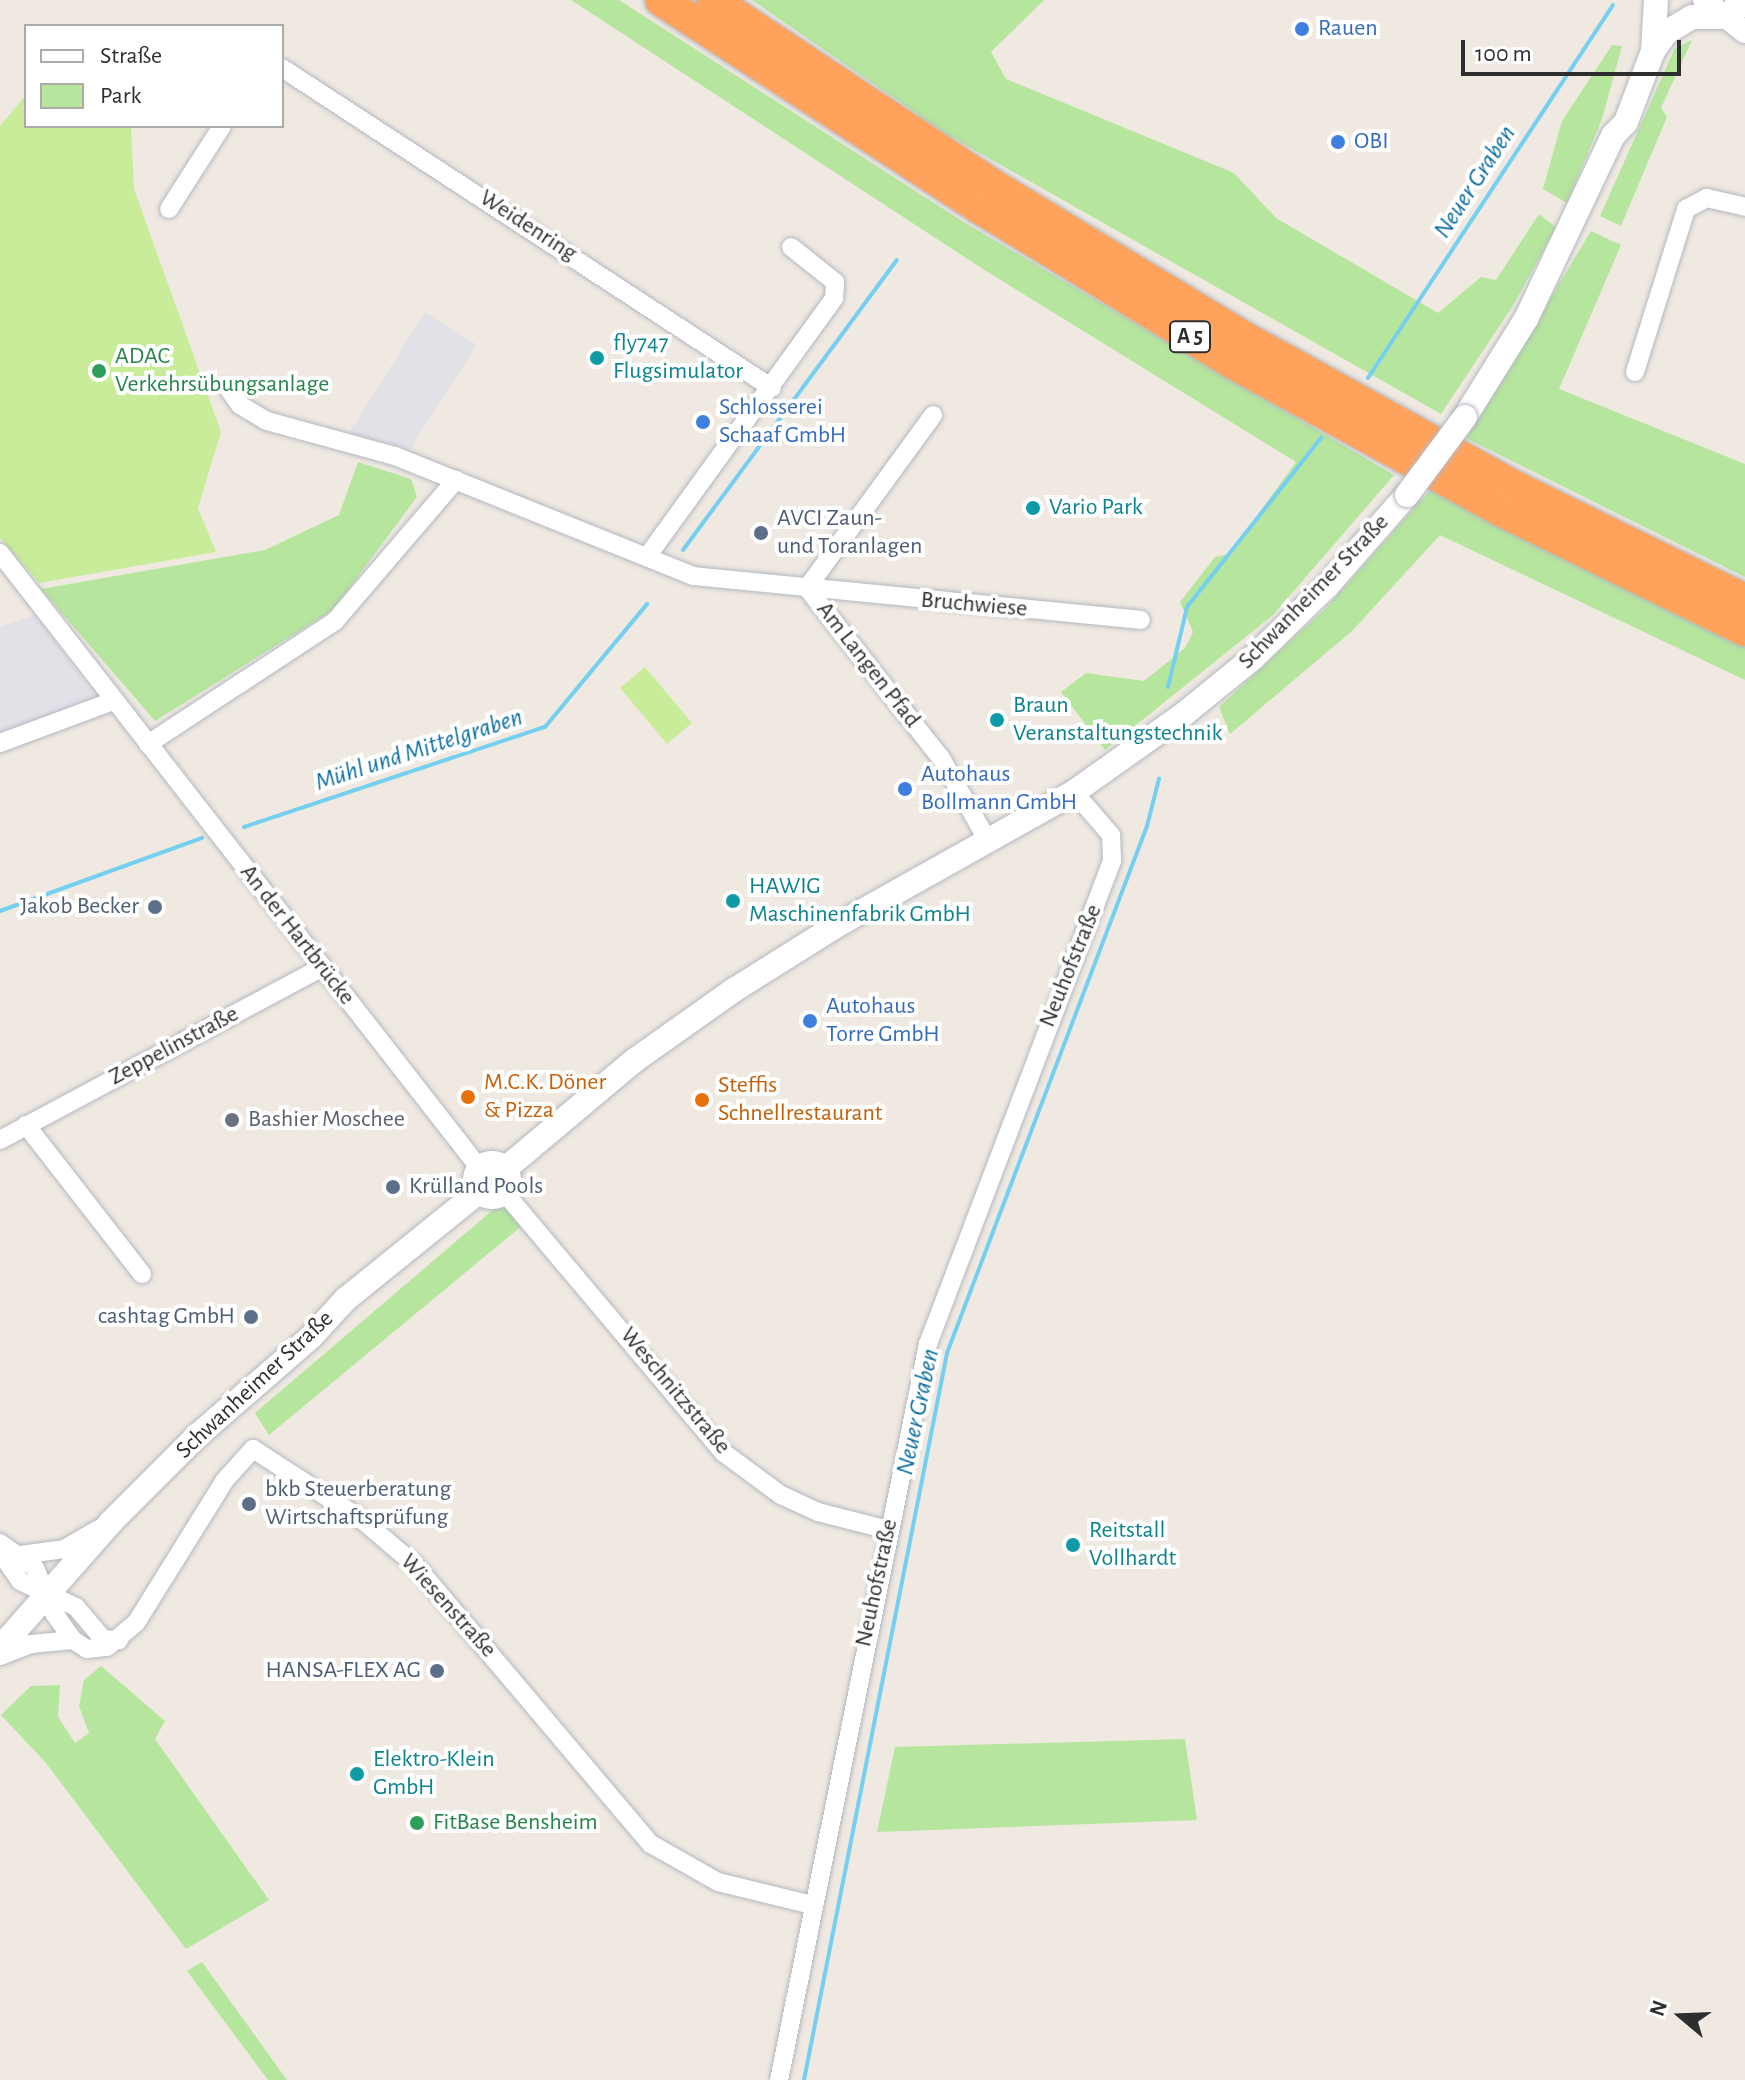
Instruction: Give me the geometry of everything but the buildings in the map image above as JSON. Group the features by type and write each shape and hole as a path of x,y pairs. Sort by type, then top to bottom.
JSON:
{"highway":[{"name":"A 5","path":"661,0 1005,224 1231,362 1502,511 1745,630"},
{"name":"A 5","path":"713,0 994,186 1245,338 1517,488 1745,600"}],"main road":[{"path":"1613,136 1614,117 1639,42 1641,0"},
{"path":"1653,51 1656,0"},
{"path":"1613,136 1626,122 1653,51 1667,32 1692,17 1720,6"},
{"name":"Schwanheimer Straße","path":"0,1648 111,1522 346,1299 635,1060 734,990 1074,792 1253,658 1327,586 1407,495 1465,417 1566,242 1613,136"}],"street":[{"path":"1720,6 1745,6"},
{"path":"1720,6 1745,32"},
{"name":"Weidenring","path":"284,69 772,388"},
{"path":"169,209 221,128"},
{"path":"1635,372 1686,209 1707,198 1745,207"},
{"path":"228,388 240,405 267,421 395,456 649,554 772,388 837,290 835,282 791,247"},
{"path":"807,588 933,415"},
{"path":"148,744 335,621 456,480"},
{"name":"An der Hartbrücke","path":"0,553 113,701 492,1180"},
{"name":"Am Langen Pfad","path":"649,554 693,576 807,588 941,758 988,841"},
{"name":"Bruchwiese","path":"807,588 1141,620"},
{"path":"0,743 113,701"},
{"name":"Neuhofstraße","path":"779,2080 928,1344 1112,861 1111,835 1074,792"},
{"name":"Zeppelinstraße","path":"0,1140 322,967"},
{"path":"26,1125 142,1274"},
{"name":"Weschnitzstraße","path":"492,1180 724,1453 781,1495 818,1512 888,1530"},
{"name":"Wiesenstraße","path":"119,1640 136,1623 225,1480 253,1449 361,1519 414,1564 651,1844 718,1882 812,1905"},
{"path":"21,1555 64,1549 111,1522"},
{"path":"0,1543 21,1555 35,1568 46,1596 73,1640"},
{"path":"0,1552 20,1581 46,1596 76,1607 103,1639 119,1640"},
{"path":"0,1656 31,1644 73,1640 97,1651 119,1640"}],"shaded area":[{"path":"425,312 477,345 410,449 349,433"},
{"path":"35,615 98,699 0,734 0,627"}],"green space":[{"path":"571,0 619,0 962,221 1394,475 1273,615 1105,750 1061,692 1086,673 1144,681 1185,648 1193,632 1180,602 1215,557 1229,554 1296,462 986,271"},
{"path":"752,0 1044,0 991,52 1006,79 1234,173 1276,218 1438,313 1481,277 1496,280 1539,214 1556,227 1514,304 1441,414 946,134"},
{"path":"1692,40 1661,108 1667,117 1621,226 1600,216 1675,48"},
{"path":"1612,45 1622,46 1602,119 1567,203 1543,189 1562,121"},
{"name":"ADAC Verkehrsübungsanlage","path":"24,97 24,128 131,128 134,189 221,432 198,508 216,552 39,583 0,538 0,126"},
{"path":"1591,231 1621,245 1559,389 1745,464 1745,577 1466,438"},
{"path":"358,462 411,479 417,497 333,610 155,721 41,589 265,550 339,515"},
{"path":"1432,488 1745,646 1745,680 1440,535 1352,631 1230,734 1219,707 1325,609"},
{"path":"645,667 692,723 667,744 620,688"},
{"path":"505,1208 524,1224 269,1435 255,1413 494,1209"},
{"path":"101,1666 165,1721 155,1739 269,1900 186,1949 46,1763 1,1715 31,1686 60,1685 58,1717 75,1743 89,1733 79,1706 84,1680"},
{"path":"1185,1739 1197,1820 877,1832 895,1747"},
{"path":"202,1962 287,2080 268,2080 187,1971"}],"waterway":[{"name":"Neuer Graben","path":"1368,378 1613,5"},
{"name":"Mühl und Mittelgraben","path":"683,550 897,260"},
{"name":"Neuer Graben","path":"1168,687 1187,607 1321,438"},
{"name":"Mühl und Mittelgraben","path":"244,827 545,727 647,604"},
{"name":"Neuer Graben","path":"804,2080 947,1353 1147,826 1159,779"},
{"name":"Mühl und Mittelgraben","path":"0,911 202,838"}],"place":[{"name":"Rauen","path":"1302,29"},
{"name":"OBI","path":"1338,142"},
{"name":"fly747 Flugsimulator","path":"597,358"},
{"name":"ADAC Verkehrsübungsanlage","path":"99,371"},
{"name":"Schlosserei Schaaf GmbH","path":"703,422"},
{"name":"Vario Park","path":"1033,508"},
{"name":"AVCI Zaun- und Toranlagen","path":"761,533"},
{"name":"Braun Veranstaltungstechnik","path":"997,720"},
{"name":"Autohaus Bollmann GmbH","path":"905,789"},
{"name":"HAWIG Maschinenfabrik GmbH","path":"733,901"},
{"name":"Jakob Becker","path":"155,907"},
{"name":"Autohaus Torre GmbH","path":"810,1021"},
{"name":"M.C.K. Döner & Pizza","path":"468,1097"},
{"name":"Steffis Schnellrestaurant","path":"702,1100"},
{"name":"Bashier Moschee","path":"232,1120"},
{"name":"Krülland Pools","path":"393,1187"},
{"name":"cashtag GmbH","path":"251,1317"},
{"name":"bkb Steuerberatung Wirtschaftsprüfung","path":"249,1504"},
{"name":"Reitstall Vollhardt","path":"1073,1545"},
{"name":"HANSA-FLEX AG","path":"437,1671"},
{"name":"Elektro-Klein GmbH","path":"357,1774"},
{"name":"FitBase Bensheim","path":"417,1823"}]}
